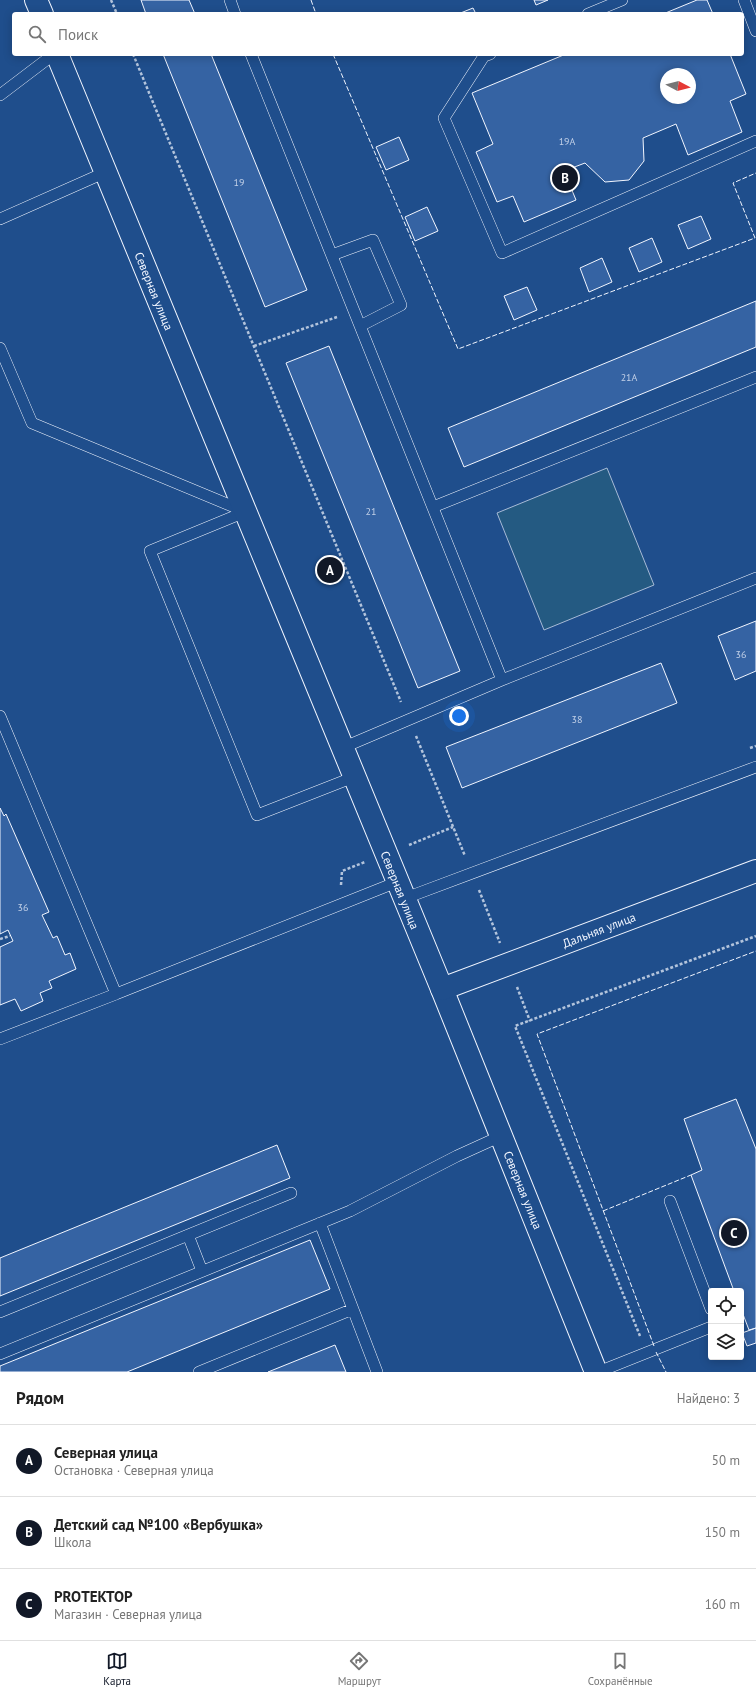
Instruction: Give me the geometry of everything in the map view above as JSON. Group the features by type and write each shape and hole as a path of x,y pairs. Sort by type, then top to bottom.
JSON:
{"street":[{"name":"Северная улица","path":"59,56 400,890 442,988 597,1372"},
{"name":"Дальняя улица","path":"442,988 756,872"}],"lane":[{"path":"230,0 234,12"},
{"path":"593,12 622,0"},
{"path":"744,0 756,31"},
{"path":"0,95 51,56"},
{"path":"252,56 502,680"},
{"path":"484,56 444,118 502,253 756,141"},
{"path":"0,219 106,172"},
{"path":"332,256 373,240 401,305 360,326"},
{"path":"0,348 32,423 245,512"},
{"path":"433,507 756,377"},
{"path":"245,512 150,551 257,815 354,777"},
{"path":"342,748 502,680 756,578"},
{"path":"0,716 116,994"},
{"path":"0,1039 116,994 400,890 472,874 756,767"},
{"path":"0,1354 350,1211 457,1156 501,1136"},
{"path":"0,1312 291,1193"},
{"path":"670,1201 708,1301"},
{"path":"320,1223 377,1372"},
{"path":"188,1235 202,1271"},
{"path":"199,1372 353,1309"},
{"path":"597,1372 708,1328"}],"path":[{"path":"111,0 116,12"},
{"path":"134,56 409,720 530,1021"},
{"path":"254,346 341,316"},
{"path":"0,940 10,936"},
{"path":"647,1352 515,1026 756,936"}],"shaded area":[{"path":"607,468 654,585 544,630 497,513"}],"building":[{"path":"141,0 189,0 194,12 145,12"},
{"path":"534,0 548,0 536,5"},
{"path":"697,0 707,0 712,12 668,12"},
{"path":"473,8 475,12 463,12"},
{"path":"164,56 212,56 307,290 265,307"},
{"path":"561,56 731,56 746,94 730,101 742,132 688,155 676,124 643,138 644,161 629,180 605,182 585,163 564,171 576,200 524,222 513,196 497,202 476,152 493,144 472,93"},
{"path":"399,137 409,160 386,170 376,147"},
{"path":"427,207 438,231 415,241 405,217"},
{"path":"701,216 711,239 688,249 678,225"},
{"path":"652,238 662,262 639,272 629,248"},
{"path":"602,258 612,282 589,292 580,268"},
{"path":"527,287 537,310 514,320 504,296"},
{"path":"756,301 756,347 464,467 448,428"},
{"path":"329,346 460,671 418,688 286,363"},
{"path":"756,621 756,671 735,680 718,636"},
{"path":"661,663 677,703 462,788 446,747"},
{"path":"0,808 4,816 6,814 49,912 42,915 53,938 57,936 65,955 70,953 76,969 49,981 52,988 40,993 43,1001 21,1011 15,999 0,1005 0,947 13,941 8,930 0,934"},
{"path":"736,1099 756,1149 756,1328 749,1330 744,1317 744,1288 733,1288 691,1175 702,1170 684,1119"},
{"path":"277,1145 290,1178 0,1296 0,1258"},
{"path":"310,1240 330,1289 127,1372 0,1372 0,1366"},
{"path":"756,1328 756,1343 747,1346 744,1338 744,1332"},
{"path":"335,1345 346,1372 268,1372"}],"fence":[{"path":"311,0 315,12"},
{"path":"334,56 458,349 755,238 733,183 756,173"},
{"path":"654,1346 537,1034 756,951"},
{"path":"603,1211 691,1175"},
{"path":"656,1352 666,1372"}],"place":[{"name":"Детский сад №100 «Вербушка»","path":"565,178"},
{"name":"Северная улица","path":"330,570"},
{"name":"PROТЕКТОР","path":"734,1233"}]}
